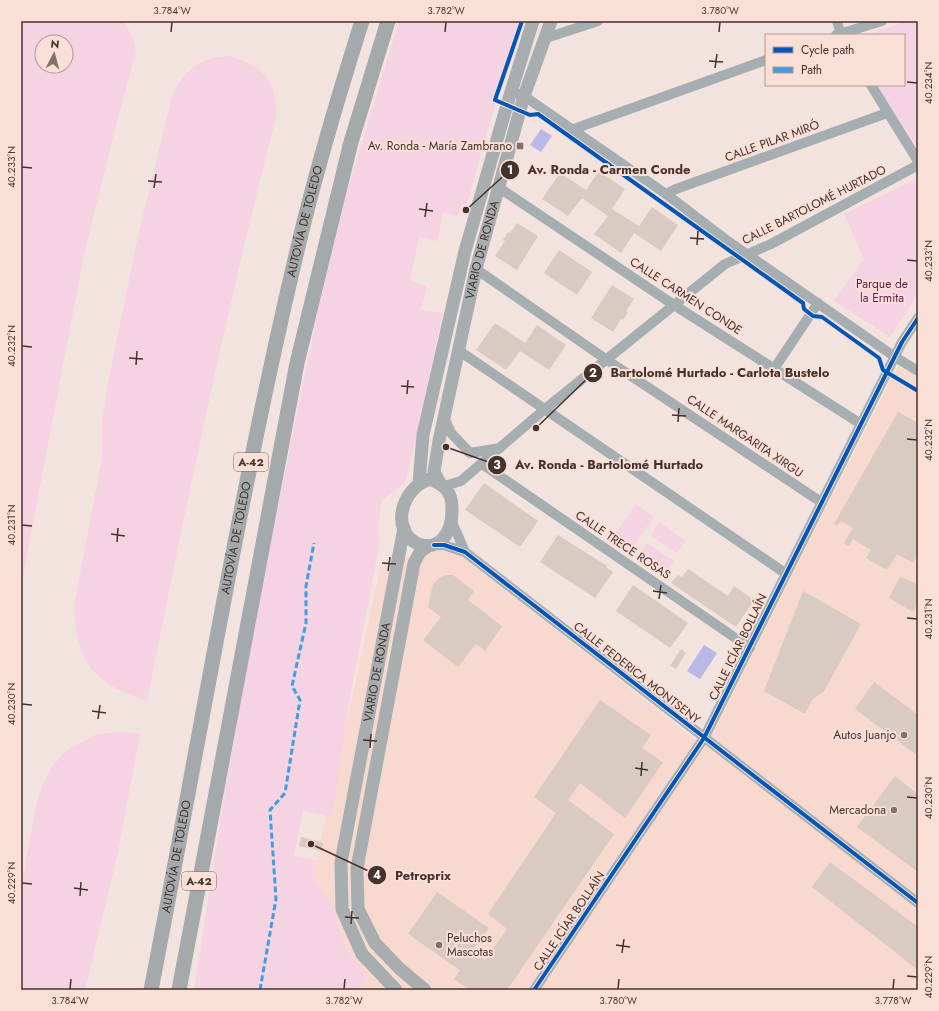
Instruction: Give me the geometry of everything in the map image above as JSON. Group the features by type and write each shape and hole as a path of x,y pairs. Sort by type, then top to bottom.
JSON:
{"highway":[{"name":"AUTOVÍA DE TOLEDO","path":"151,990 245,491 282,320 299,242 334,111 362,21"},
{"name":"AUTOVÍA DE TOLEDO","path":"179,990 297,363 351,142 388,21"}],"main road":[{"name":"VIARIO DE RONDA","path":"419,483 423,435 465,251 511,91 533,21"},
{"name":"VIARIO DE RONDA","path":"442,485 434,472 444,417 476,269 524,96 552,21"},
{"path":"430,479 442,485 450,494 452,503 452,522 447,533 431,546 419,545 408,538 404,528 404,504 411,492 419,483 430,479"},
{"name":"VIARIO DE RONDA","path":"396,990 362,954 342,909 341,862 404,528"},
{"name":"VIARIO DE RONDA","path":"425,990 400,969 375,943 358,909 357,868 414,563 420,552 431,546"}],"street":[{"path":"546,38 598,21"},
{"path":"837,21 839,34"},
{"path":"842,34 882,21"},
{"path":"571,130 765,60"},
{"path":"872,86 918,161"},
{"path":"511,91 524,96 571,130 666,194 747,254 895,358 918,372"},
{"name":"CALLE PILAR MIRÓ","path":"666,194 676,189 887,113"},
{"name":"CALLE BARTOLOMÉ HURTADO","path":"452,503 462,481 545,409 725,264 771,244 918,165"},
{"name":"CALLE CARMEN CONDE","path":"498,187 674,306 861,424"},
{"name":"CALLE MARGARITA XIRGU","path":"476,269 607,360 821,502"},
{"path":"774,369 818,303"},
{"name":"CALLE ICÍAR BOLLAÍN","path":"534,990 704,738 750,648 785,573 902,342 918,318"},
{"path":"458,350 785,573"},
{"path":"444,417 451,433 470,452 500,448"},
{"name":"CALLE TRECE ROSAS","path":"482,464 750,648"},
{"name":"CALLE BARTOLOMÉ HURTADO","path":"442,485 462,481"},
{"name":"CALLE FEDERICA MONTSENY","path":"452,522 465,552"},
{"name":"CALLE FEDERICA MONTSENY","path":"431,546 444,545 465,552 918,903"}],"shaded area":[{"path":"898,366 918,378 918,990 288,990 381,565 448,546 703,746"}],"green space":[{"path":"21,21 124,21 134,41 136,51 84,255 21,587"},
{"path":"399,21 522,21 494,102 496,104 467,205 461,205 458,216 443,212 438,241 419,237 410,281 427,286 421,310 443,313 406,482 382,500 378,525 379,546 349,703 332,817 303,811 294,856 316,860 312,877 330,901 346,951 368,977 358,990 194,990 226,786 261,590 318,310 347,192"},
{"path":"907,21 918,21 918,149 878,86 905,86 905,34 870,34"},
{"path":"229,56 251,64 266,77 274,94 276,117 223,335 147,701 113,687 91,668 84,657 79,643 74,606 102,458 102,425 107,388 138,236 172,96 182,79 188,72 201,62 218,57"},
{"name":"Parque de la Ermita","path":"918,178 918,294 890,337 834,301 864,259 844,214"},
{"path":"636,504 654,517 630,551 612,538"},
{"path":"659,522 686,541 677,553 651,536"},
{"path":"647,543 674,561 664,574 638,556"},
{"path":"120,732 140,733 118,852 85,990 21,990 21,888 36,805 42,786 51,768 66,751 97,734"}],"water":[{"path":"541,129 552,136 541,152 530,145"},
{"path":"704,645 717,653 700,679 687,671"}],"building":[{"path":"599,171 625,189 612,209 639,226 652,207 678,225 661,251 634,233 621,253 594,234 608,216 582,198 568,216 542,199 560,173 586,190"},
{"path":"517,223 538,236 517,270 495,256 505,241 503,240 508,232 510,233"},
{"path":"559,250 592,272 577,295 544,273"},
{"path":"612,285 634,299 626,311 628,312 623,320 621,319 613,332 591,318"},
{"path":"495,323 525,343 537,325 566,345 549,370 520,351 506,370 476,350"},
{"path":"898,412 918,423 918,555 913,563 897,554 887,570 866,558 871,550 853,539 849,546 844,543 853,528 841,521 837,526 834,524"},
{"path":"484,483 538,521 520,547 465,510"},
{"path":"558,535 607,566 606,567 613,572 595,598 540,562"},
{"path":"688,569 728,596 734,586 754,600 736,627 671,583 678,575 682,577"},
{"path":"453,575 474,591 468,600 502,626 485,651 476,644 458,667 423,640 441,617 428,607 433,584 440,577"},
{"path":"900,577 918,584 918,603 913,612 889,598"},
{"path":"633,585 688,623 670,648 616,611"},
{"path":"803,591 861,624 824,691 812,700 805,714 764,691"},
{"path":"681,649 686,653 676,669 670,666"},
{"name":"Autos Juanjo","path":"874,682 918,715 918,756 855,709"},
{"path":"600,700 651,735 642,748 663,762 625,818 580,783 568,800 614,834 507,990 479,990 476,988 470,990 454,979 460,970 408,934 437,892 489,928 472,951 485,960 507,929 488,914 556,813 534,797"},
{"name":"Mercadona","path":"895,776 918,794 918,872 857,827"},
{"path":"301,837 323,842 322,851 299,846"},
{"path":"830,862 918,927 918,970 812,887"}],"marked path":[{"path":"260,990 276,899 270,810 285,793 300,700 292,686 306,623 306,586 314,543"}],"cycle path":[{"path":"522,21 495,100 530,115 538,114 803,303 804,309 813,316 822,317 879,358 883,370 918,391"},
{"path":"534,990 704,738 902,342 918,318"},
{"path":"434,545 444,545 465,552 918,903"}],"place":[{"name":"Av. Ronda - María Zambrano","path":"520,146"},
{"name":"Av. Ronda - Carmen Conde","path":"466,210"},
{"name":"Bartolomé Hurtado - Carlota Bustelo","path":"536,428"},
{"name":"Av. Ronda - Bartolomé Hurtado","path":"446,447"},
{"name":"Autos Juanjo","path":"904,735"},
{"name":"Mercadona","path":"894,810"},
{"name":"Petroprix","path":"311,844"},
{"name":"Peluchos Mascotas","path":"439,945"}]}
